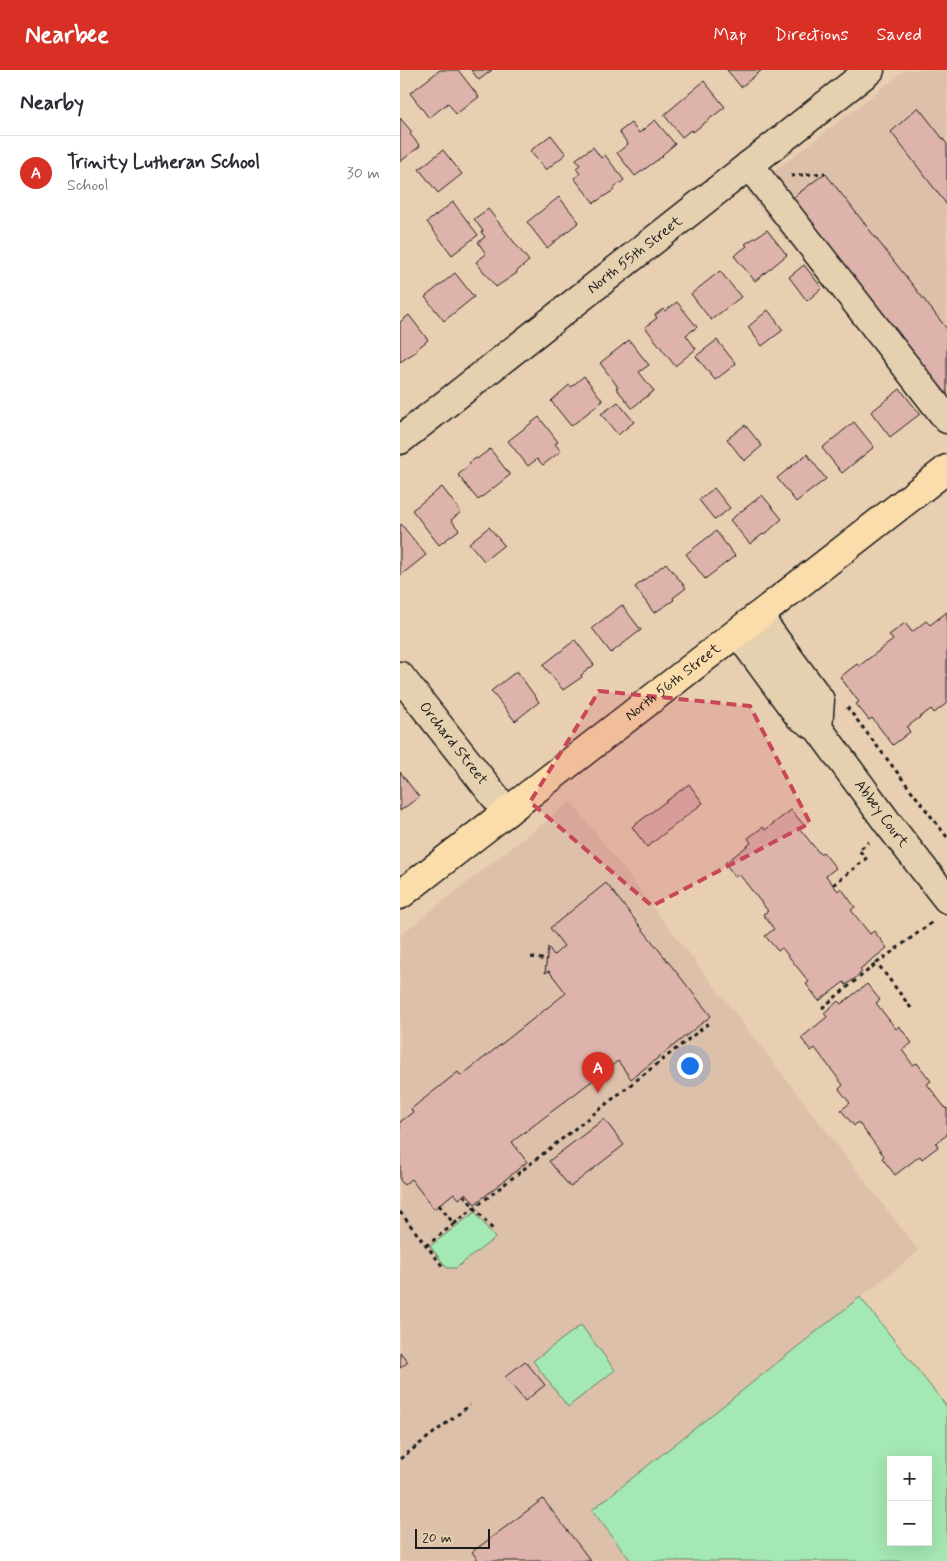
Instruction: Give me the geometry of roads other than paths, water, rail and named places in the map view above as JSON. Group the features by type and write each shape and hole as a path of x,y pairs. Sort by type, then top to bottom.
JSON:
{"main road":[{"name":"North 56th Street","path":"400,895 947,469"}],"street":[{"name":"North 55th Street","path":"400,440 870,70"},
{"path":"749,165 947,419"},
{"name":"Abbey Court","path":"748,625 799,716 818,728 890,826 943,908"},
{"name":"Orchard Street","path":"400,676 507,812"}],"place":[{"name":"Trinity Lutheran School","path":"598,1093"}]}
